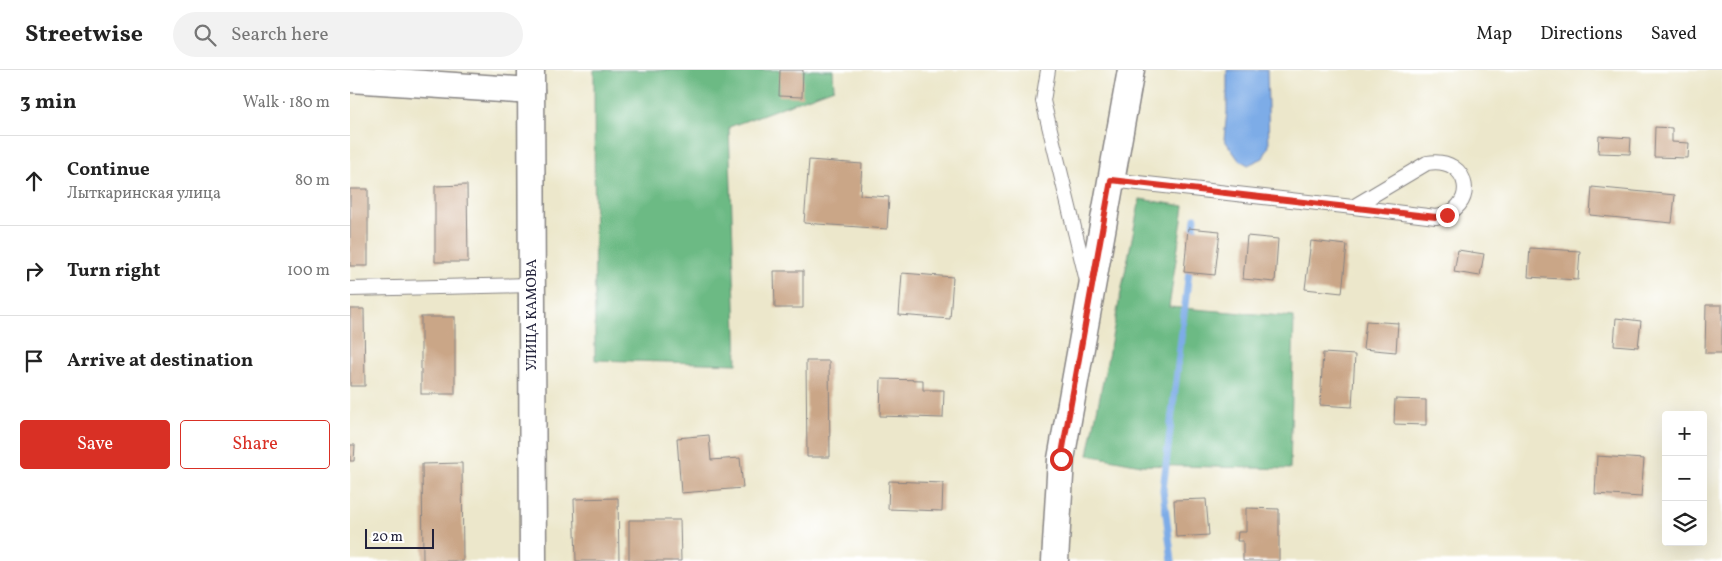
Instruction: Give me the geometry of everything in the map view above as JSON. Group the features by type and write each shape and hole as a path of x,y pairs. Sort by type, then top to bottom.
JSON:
{"street":[{"path":"1055,561 1061,459 1131,70"},
{"path":"350,78 531,81"},
{"name":"УЛИЦА КАМОВА","path":"531,81 533,561"}],"lane":[{"path":"1048,70 1043,101 1090,292"},
{"path":"1111,180 1353,208 1436,217 1447,215 1456,210 1463,201 1464,179 1458,170 1449,163 1438,161 1427,163 1353,208"},
{"path":"350,288 532,285"}],"green space":[{"path":"594,70 833,70 834,88 729,127 737,364 595,360"},
{"path":"1140,199 1184,206 1169,307 1294,317 1290,469 1141,465 1088,455"}],"water":[{"path":"1227,70 1267,70 1269,146 1263,158 1248,165 1238,159 1224,139 1227,112"}],"building":[{"path":"780,70 803,70 802,97 779,96"},
{"path":"1655,127 1672,128 1672,142 1689,143 1688,158 1654,157"},
{"path":"1599,136 1631,138 1630,154 1598,153"},
{"path":"809,160 862,164 860,195 889,197 887,229 804,223"},
{"path":"467,185 468,262 435,262 435,186"},
{"path":"1592,187 1675,195 1672,223 1590,215"},
{"path":"350,189 368,189 368,266 350,266"},
{"path":"1188,228 1220,231 1215,275 1184,272"},
{"path":"1247,236 1278,239 1275,282 1243,279"},
{"path":"1311,241 1347,245 1342,293 1305,289"},
{"path":"1530,248 1580,251 1578,280 1528,277"},
{"path":"1458,250 1484,254 1480,276 1454,272"},
{"path":"774,271 803,271 803,308 775,308"},
{"path":"902,273 953,277 950,319 899,315"},
{"path":"1706,305 1722,305 1722,353 1705,353"},
{"path":"350,309 364,309 365,386 350,386"},
{"path":"421,317 455,317 455,394 421,394"},
{"path":"1616,318 1641,321 1638,347 1614,345"},
{"path":"1366,321 1398,323 1396,352 1363,349"},
{"path":"1323,353 1355,355 1352,407 1320,405"},
{"path":"806,361 829,361 830,457 807,457"},
{"path":"881,379 923,380 923,390 944,390 943,418 880,416"},
{"path":"1395,399 1426,400 1426,425 1394,424"},
{"path":"709,435 711,460 740,458 743,488 681,493 677,438"},
{"path":"350,445 355,445 354,461 350,461"},
{"path":"1597,456 1644,459 1641,497 1595,494"},
{"path":"462,463 463,561 423,561 422,464"},
{"path":"889,481 943,483 942,511 888,509"},
{"path":"618,498 619,561 576,561 574,499"},
{"path":"1206,499 1209,535 1176,537 1174,500"},
{"path":"1246,508 1279,509 1279,561 1243,561 1243,541 1237,541 1238,532 1246,532"},
{"path":"629,520 680,520 681,561 629,561"}],"waterway":[{"path":"1193,238 1195,218"},
{"path":"1172,561 1163,490 1190,263"}],"route":[{"path":"1061,459 1111,180 1436,217 1447,215"}]}
